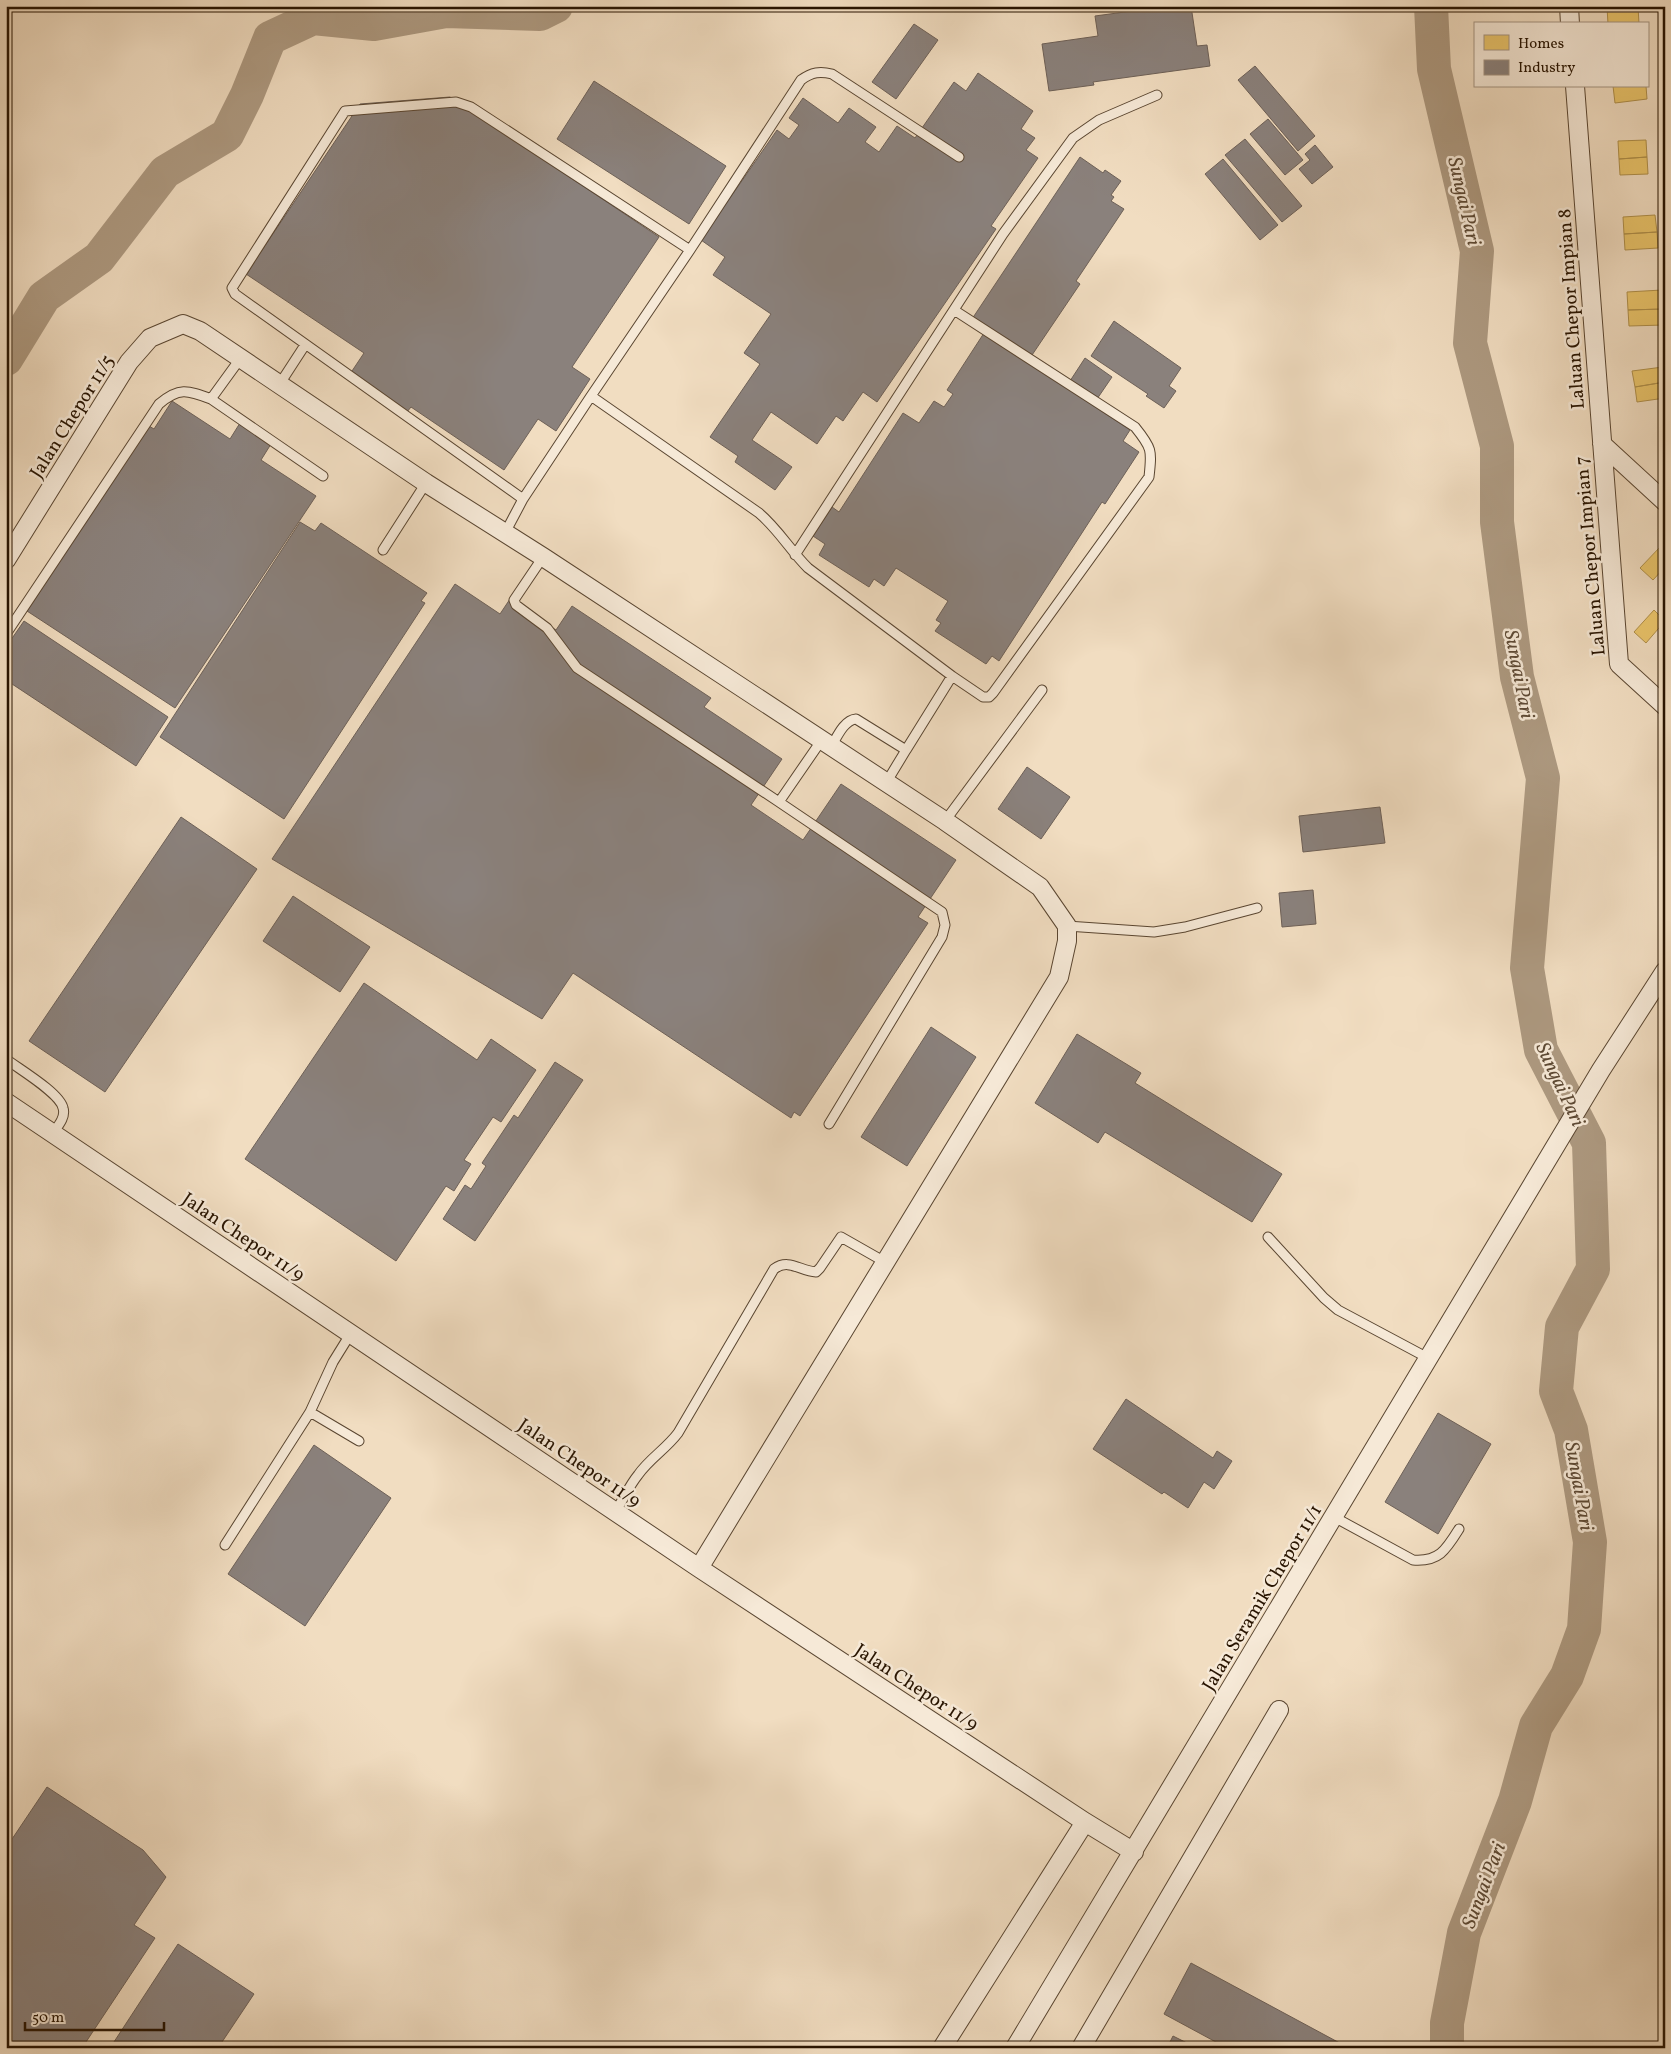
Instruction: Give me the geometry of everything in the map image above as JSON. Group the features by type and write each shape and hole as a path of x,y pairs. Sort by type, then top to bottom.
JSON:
{"street":[{"path":"1569,6 1570,22"},
{"name":"Laluan Chepor Impian 8","path":"1575,88 1602,444"},
{"name":"Jalan Chepor 11/5","path":"6,560 129,362 150,338 183,324 200,331 240,359"},
{"path":"240,359 426,483 543,557 945,821 1040,888 1068,926 1067,941 1058,978 699,1568"},
{"path":"1602,444 1665,502"},
{"name":"Laluan Chepor Impian 7","path":"1602,444 1619,664 1665,706"},
{"name":"Jalan Seramik Chepor 11/1","path":"1015,2048 1134,1852 1542,1167 1601,1070 1665,971"},
{"name":"Jalan Chepor 11/9","path":"6,1102 699,1568 1085,1822 1134,1852"},
{"path":"1081,2048 1279,1710"},
{"path":"942,2048 1085,1822"}],"lane":[{"path":"504,533 523,499 801,80 810,74 822,72 832,74 959,158"},
{"path":"796,555 1003,234 1073,138 1099,120 1157,95"},
{"path":"523,499 304,345 235,294 232,288 345,111 456,102 471,107 690,250"},
{"path":"591,396 758,513 772,524 808,568 952,676 983,697 989,697 1149,477 1151,459 1149,444 1135,427 954,310"},
{"path":"279,385 304,345"},
{"path":"211,399 240,359"},
{"path":"6,634 159,404 171,394 180,391 191,392 211,399 323,476"},
{"path":"382,550 426,483"},
{"path":"543,557 514,600 516,605 547,628 577,668 942,912 945,925 942,937 830,1124"},
{"path":"886,783 952,676"},
{"path":"945,821 1042,690"},
{"path":"778,802 826,744 851,719 856,718 906,750"},
{"path":"1068,926 1154,932 1185,927 1257,908"},
{"path":"6,1060 56,1096 64,1108 63,1118 53,1133"},
{"path":"616,1512 637,1476 678,1433 774,1269 780,1265 789,1264 816,1272 841,1237 885,1262"},
{"path":"1268,1237 1324,1298 1338,1310 1428,1358"},
{"path":"225,1545 310,1412 332,1362 351,1333"},
{"path":"310,1412 359,1441"},
{"path":"1334,1517 1413,1560 1427,1561 1440,1555 1459,1529"},
{"path":"863,2048 875,2048"}],"building: Homes":[{"path":"1638,6 1639,22 1608,22 1607,7"},
{"path":"1613,88 1646,88 1647,99 1615,103"},
{"path":"1646,140 1647,157 1619,159 1618,141"},
{"path":"1647,157 1648,174 1620,175 1619,159"},
{"path":"1655,215 1657,232 1624,234 1623,217"},
{"path":"1657,232 1658,248 1625,250 1624,234"},
{"path":"1662,290 1663,309 1628,310 1627,292"},
{"path":"1663,309 1664,325 1629,326 1628,310"},
{"path":"1663,367 1665,382 1635,387 1632,371"},
{"path":"1665,382 1665,398 1637,402 1635,387"},
{"path":"1661,546 1665,550 1665,567 1653,580 1640,568"},
{"path":"1654,610 1665,621 1646,643 1634,632"}],"building: Industry":[{"path":"1169,6 1191,6 1197,46 1207,45 1210,66 1093,82 1094,85 1049,91 1042,44 1098,36 1095,16"},
{"path":"914,24 938,40 896,99 872,82"},
{"path":"1255,66 1315,136 1298,151 1238,80"},
{"path":"978,73 1033,111 1021,129 1035,138 1026,150 1038,158 991,226 996,229 877,402 863,392 843,421 836,416 817,444 771,412 752,440 792,467 775,490 735,462 738,456 710,437 760,364 744,353 771,314 713,275 725,257 701,240 777,130 789,139 799,125 789,118 803,98 838,123 849,108 876,127 865,142 879,152 897,126 915,138 954,82 966,91"},
{"path":"594,81 726,166 689,224 557,139"},
{"path":"450,97 659,237 572,367 590,379 556,431 538,419 504,470 411,407 407,412 350,374 364,353 246,274 360,104"},
{"path":"1268,119 1303,160 1285,175 1250,134"},
{"path":"1245,139 1302,206 1282,222 1225,155"},
{"path":"1315,145 1333,167 1312,184 1299,169 1310,160 1305,154"},
{"path":"1080,157 1103,173 1105,170 1121,181 1111,195 1114,197 1111,201 1124,209 1076,281 1080,284 1030,358 972,319"},
{"path":"1223,159 1278,225 1260,240 1205,174"},
{"path":"1114,321 1181,368 1169,386 1176,391 1164,408 1146,396 1148,394 1091,356"},
{"path":"984,333 1130,430 1123,441 1139,452 1105,504 1102,502 999,661 992,656 986,664 935,631 941,623 936,620 948,601 896,568 884,586 874,579 869,587 819,555 825,544 813,536 832,507 839,512 903,413 919,423 934,401 944,407 953,394 947,390"},
{"path":"1085,358 1112,377 1097,399 1070,381"},
{"path":"172,401 230,439 240,423 271,444 261,460 316,496 175,708 27,611 149,426 154,429"},
{"path":"300,522 315,531 321,523 427,593 421,601 425,603 284,819 160,737"},
{"path":"455,584 500,614 510,599 556,630 572,606 711,698 704,707 782,759 751,805 803,840 841,784 956,860 918,917 928,923 800,1116 794,1112 791,1118 573,973 542,1019 272,859"},
{"path":"24,621 168,717 136,766 6,680 6,647"},
{"path":"1027,767 1070,797 1041,839 998,809"},
{"path":"1380,807 1385,843 1303,852 1299,816"},
{"path":"181,817 257,869 105,1092 29,1041"},
{"path":"1313,890 1316,924 1282,927 1279,893"},
{"path":"293,896 370,947 340,992 263,941"},
{"path":"364,983 477,1060 491,1039 536,1070 501,1122 493,1117 464,1160 471,1164 454,1191 446,1186 396,1261 245,1159"},
{"path":"931,1027 976,1057 907,1166 861,1137"},
{"path":"1077,1034 1141,1073 1135,1083 1282,1174 1252,1222 1105,1132 1098,1143 1035,1103"},
{"path":"555,1062 583,1080 475,1241 443,1219 465,1185 471,1189 486,1166 482,1163 514,1115 518,1118"},
{"path":"1126,1399 1213,1458 1217,1451 1232,1461 1214,1489 1204,1482 1188,1508 1164,1492 1162,1494 1093,1449"},
{"path":"1438,1413 1491,1444 1438,1534 1385,1502"},
{"path":"314,1445 391,1498 305,1626 228,1574"},
{"path":"47,1787 143,1850 166,1877 134,1925 155,1938 82,2048 6,2048 6,1848"},
{"path":"178,1944 254,1994 218,2048 110,2048"},
{"path":"1191,1963 1349,2048 1227,2048 1164,2014"},
{"path":"1173,2036 1197,2048 1167,2048"}],"waterway":[{"path":"6,359 44,297 99,258 165,172 227,135 247,95 270,38 313,18 374,24 446,11 540,14 556,6"},
{"name":"Sungai Pari","path":"1431,6 1434,69 1477,251 1470,343 1497,446 1497,522 1517,677 1543,778 1527,968 1541,1050 1589,1143 1593,1269 1562,1327 1556,1391 1571,1430 1590,1542 1584,1629 1567,1676 1536,1726 1515,1801 1464,1933 1447,2023 1447,2048"}]}
